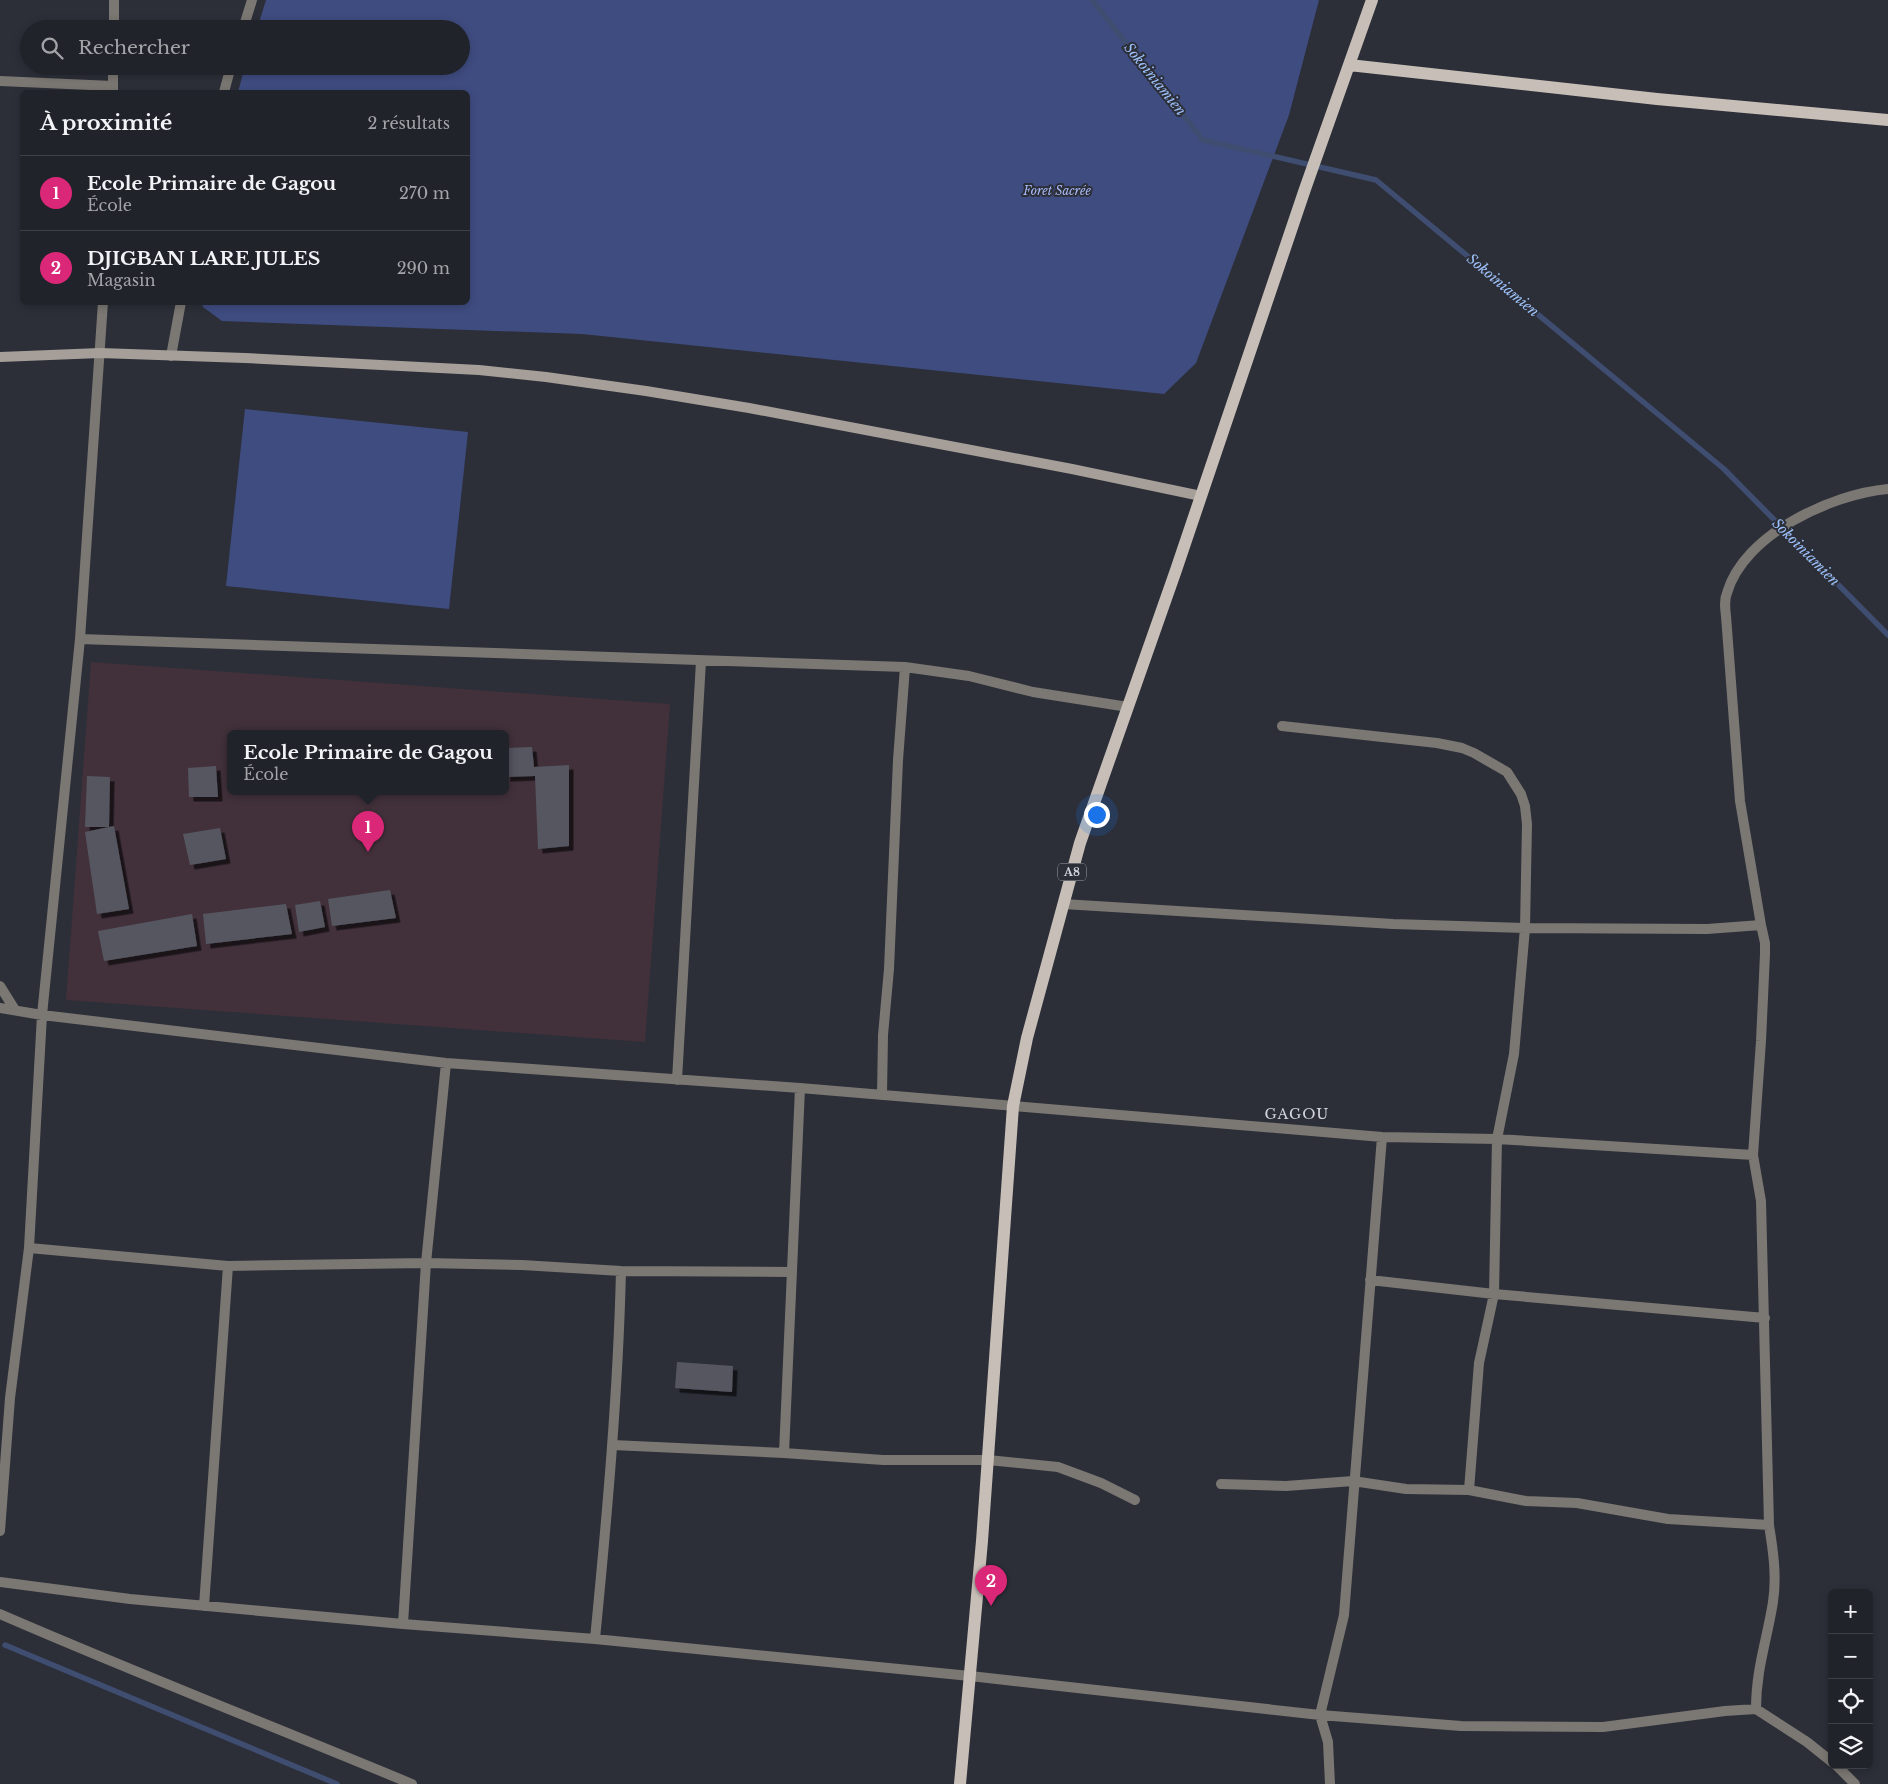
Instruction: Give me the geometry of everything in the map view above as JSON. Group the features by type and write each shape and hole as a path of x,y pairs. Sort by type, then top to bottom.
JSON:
{"main road":[{"name":"A8","path":"960,1784 982,1541 1013,1106 1027,1038 1080,843 1372,0"},
{"path":"1349,65 1666,100 1888,120"}],"street":[{"path":"114,0 114,20"},
{"path":"246,20 252,0"},
{"path":"0,81 113,90 113,75"},
{"path":"225,90 229,75"},
{"path":"0,1531 5,1396 30,1248 42,1015 80,639 103,305"},
{"path":"171,356 180,305"},
{"path":"0,356 100,353 479,370 637,390 884,433 1201,496"},
{"path":"1756,1709 1756,1688 1773,1601 1775,1564 1769,1525 1761,1201 1753,1155 1762,1041 1765,943 1740,801 1726,595 1732,579 1744,561 1760,543 1785,525 1833,503 1870,490 1888,488"},
{"path":"80,639 905,667 969,676 1033,692 1128,707"},
{"path":"677,1080 702,661"},
{"path":"882,1095 883,1035 889,969 898,760 905,667"},
{"path":"1282,726 1462,748 1507,772 1521,794 1525,806 1527,824 1525,928 1514,1054 1497,1139 1494,1294 1479,1363 1470,1490"},
{"path":"1063,904 1393,924 1525,928 1707,929 1761,925"},
{"path":"0,986 15,1010"},
{"path":"0,1008 42,1015 446,1063 800,1088 1382,1137 1497,1139 1753,1155"},
{"path":"403,1624 426,1263 446,1063"},
{"path":"784,1453 790,1272 800,1088"},
{"path":"1330,1784 1328,1742 1320,1715 1344,1615 1382,1137"},
{"path":"30,1248 228,1266 426,1263 621,1271 790,1272"},
{"path":"204,1606 228,1266"},
{"path":"595,1639 613,1445 621,1271"},
{"path":"1370,1280 1494,1294 1765,1318"},
{"path":"613,1445 883,1460 988,1460 1058,1466 1101,1483 1135,1500"},
{"path":"1221,1484 1286,1486 1354,1481 1406,1489 1470,1490 1526,1501 1577,1503 1668,1519 1769,1525"},
{"path":"0,1582 130,1599 403,1624 595,1639 970,1676 1320,1715 1461,1726 1603,1727 1756,1709 1807,1742 1828,1759"},
{"path":"0,1614 106,1660 412,1784"},
{"path":"1840,1769 1855,1784"}],"shaded area":[{"path":"91,662 670,704 645,1042 66,1000"}],"green space":[{"name":"Foret Sacrée","path":"266,0 1319,0 1289,115 1196,363 1164,394 582,334 222,321 202,305 470,305 470,90 239,90 243,75 470,75 470,20 260,20"},
{"path":"245,409 468,432 449,609 226,586"}],"building":[{"path":"532,747 534,767 569,765 569,846 538,849 535,776 509,777 509,748"},
{"path":"216,766 218,797 189,797 188,768"},
{"path":"87,776 110,777 109,827 85,827"},
{"path":"114,826 129,909 97,914 85,832"},
{"path":"220,828 226,859 190,865 183,834"},
{"path":"390,890 396,918 332,926 328,899"},
{"path":"320,901 325,927 299,932 295,905"},
{"path":"286,904 292,934 206,944 203,914"},
{"path":"192,914 197,946 104,961 98,931"},
{"path":"677,1362 733,1366 732,1392 675,1388"}],"waterway":[{"name":"Sokoiniamien","path":"1092,0 1203,140 1376,180 1724,469 1888,635"},
{"path":"5,1645 337,1784"}],"place":[{"name":"Ecole Primaire de Gagou","path":"368,852"},
{"name":"DJIGBAN LARE JULES","path":"991,1606"}],"district":[{"name":"GAGOU","path":"1297,1114"}]}
